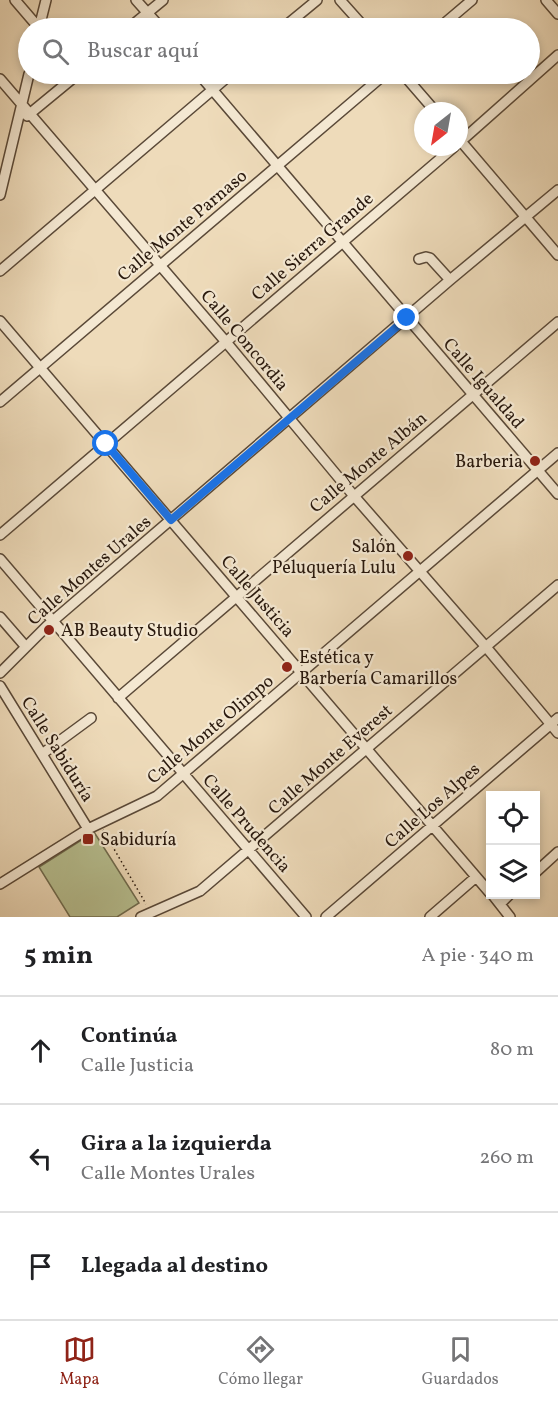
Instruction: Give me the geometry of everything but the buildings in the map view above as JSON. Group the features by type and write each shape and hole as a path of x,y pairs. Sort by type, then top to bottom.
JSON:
{"street":[{"path":"15,0 30,18"},
{"path":"41,18 45,0"},
{"path":"136,0 152,18"},
{"path":"141,18 163,0"},
{"path":"295,18 317,0"},
{"path":"340,0 355,18"},
{"path":"451,18 472,0"},
{"path":"546,0 558,14"},
{"name":"Calle Sierra Grande","path":"540,71 558,55"},
{"name":"Calle Concordia","path":"2,84 226,342 354,496 554,721 558,733"},
{"path":"0,195 27,84"},
{"path":"19,120 30,114 66,84"},
{"name":"Calle Igualdad","path":"208,84 558,494"},
{"path":"0,271 218,84"},
{"name":"Calle Monte Parnaso","path":"0,402 373,84"},
{"path":"412,84 427,102"},
{"name":"Calle Sierra Grande","path":"468,134 525,84"},
{"path":"468,154 558,255"},
{"name":"Calle Sierra Grande","path":"0,535 443,156"},
{"name":"Calle Montes Urales","path":"0,673 53,621 558,190"},
{"path":"419,259 430,258 450,280"},
{"name":"Calle Justicia","path":"0,321 486,888"},
{"name":"Calle Monte Albán","path":"118,698 558,322"},
{"name":"Calle Monte Olimpo","path":"0,884 88,829 158,796 558,453"},
{"name":"Calle Prudencia","path":"0,559 306,917"},
{"name":"Calle Monte Everest","path":"141,917 200,891 558,585"},
{"path":"0,617 26,647"},
{"name":"Calle Sabiduría","path":"0,686 88,829"},
{"path":"42,754 91,718"},
{"name":"Calle Los Alpes","path":"326,917 554,721"},
{"path":"540,868 558,852"},
{"path":"430,917 477,877"},
{"name":"Calle Justicia","path":"496,899 510,917"},
{"path":"500,904 505,899"}],"path":[{"path":"99,824 151,913"}],"green space":[{"path":"94,832 139,903 117,917 70,917 39,867"}],"place":[{"name":"Barberia","path":"535,461"},
{"name":"Salón Peluquería Lulu","path":"408,556"},
{"name":"AB Beauty Studio","path":"49,630"},
{"name":"Estética y Barbería Camarillos","path":"287,667"},
{"name":"Sabiduría","path":"88,839"}],"route":[{"path":"106,444 171,520 407,318"}]}
